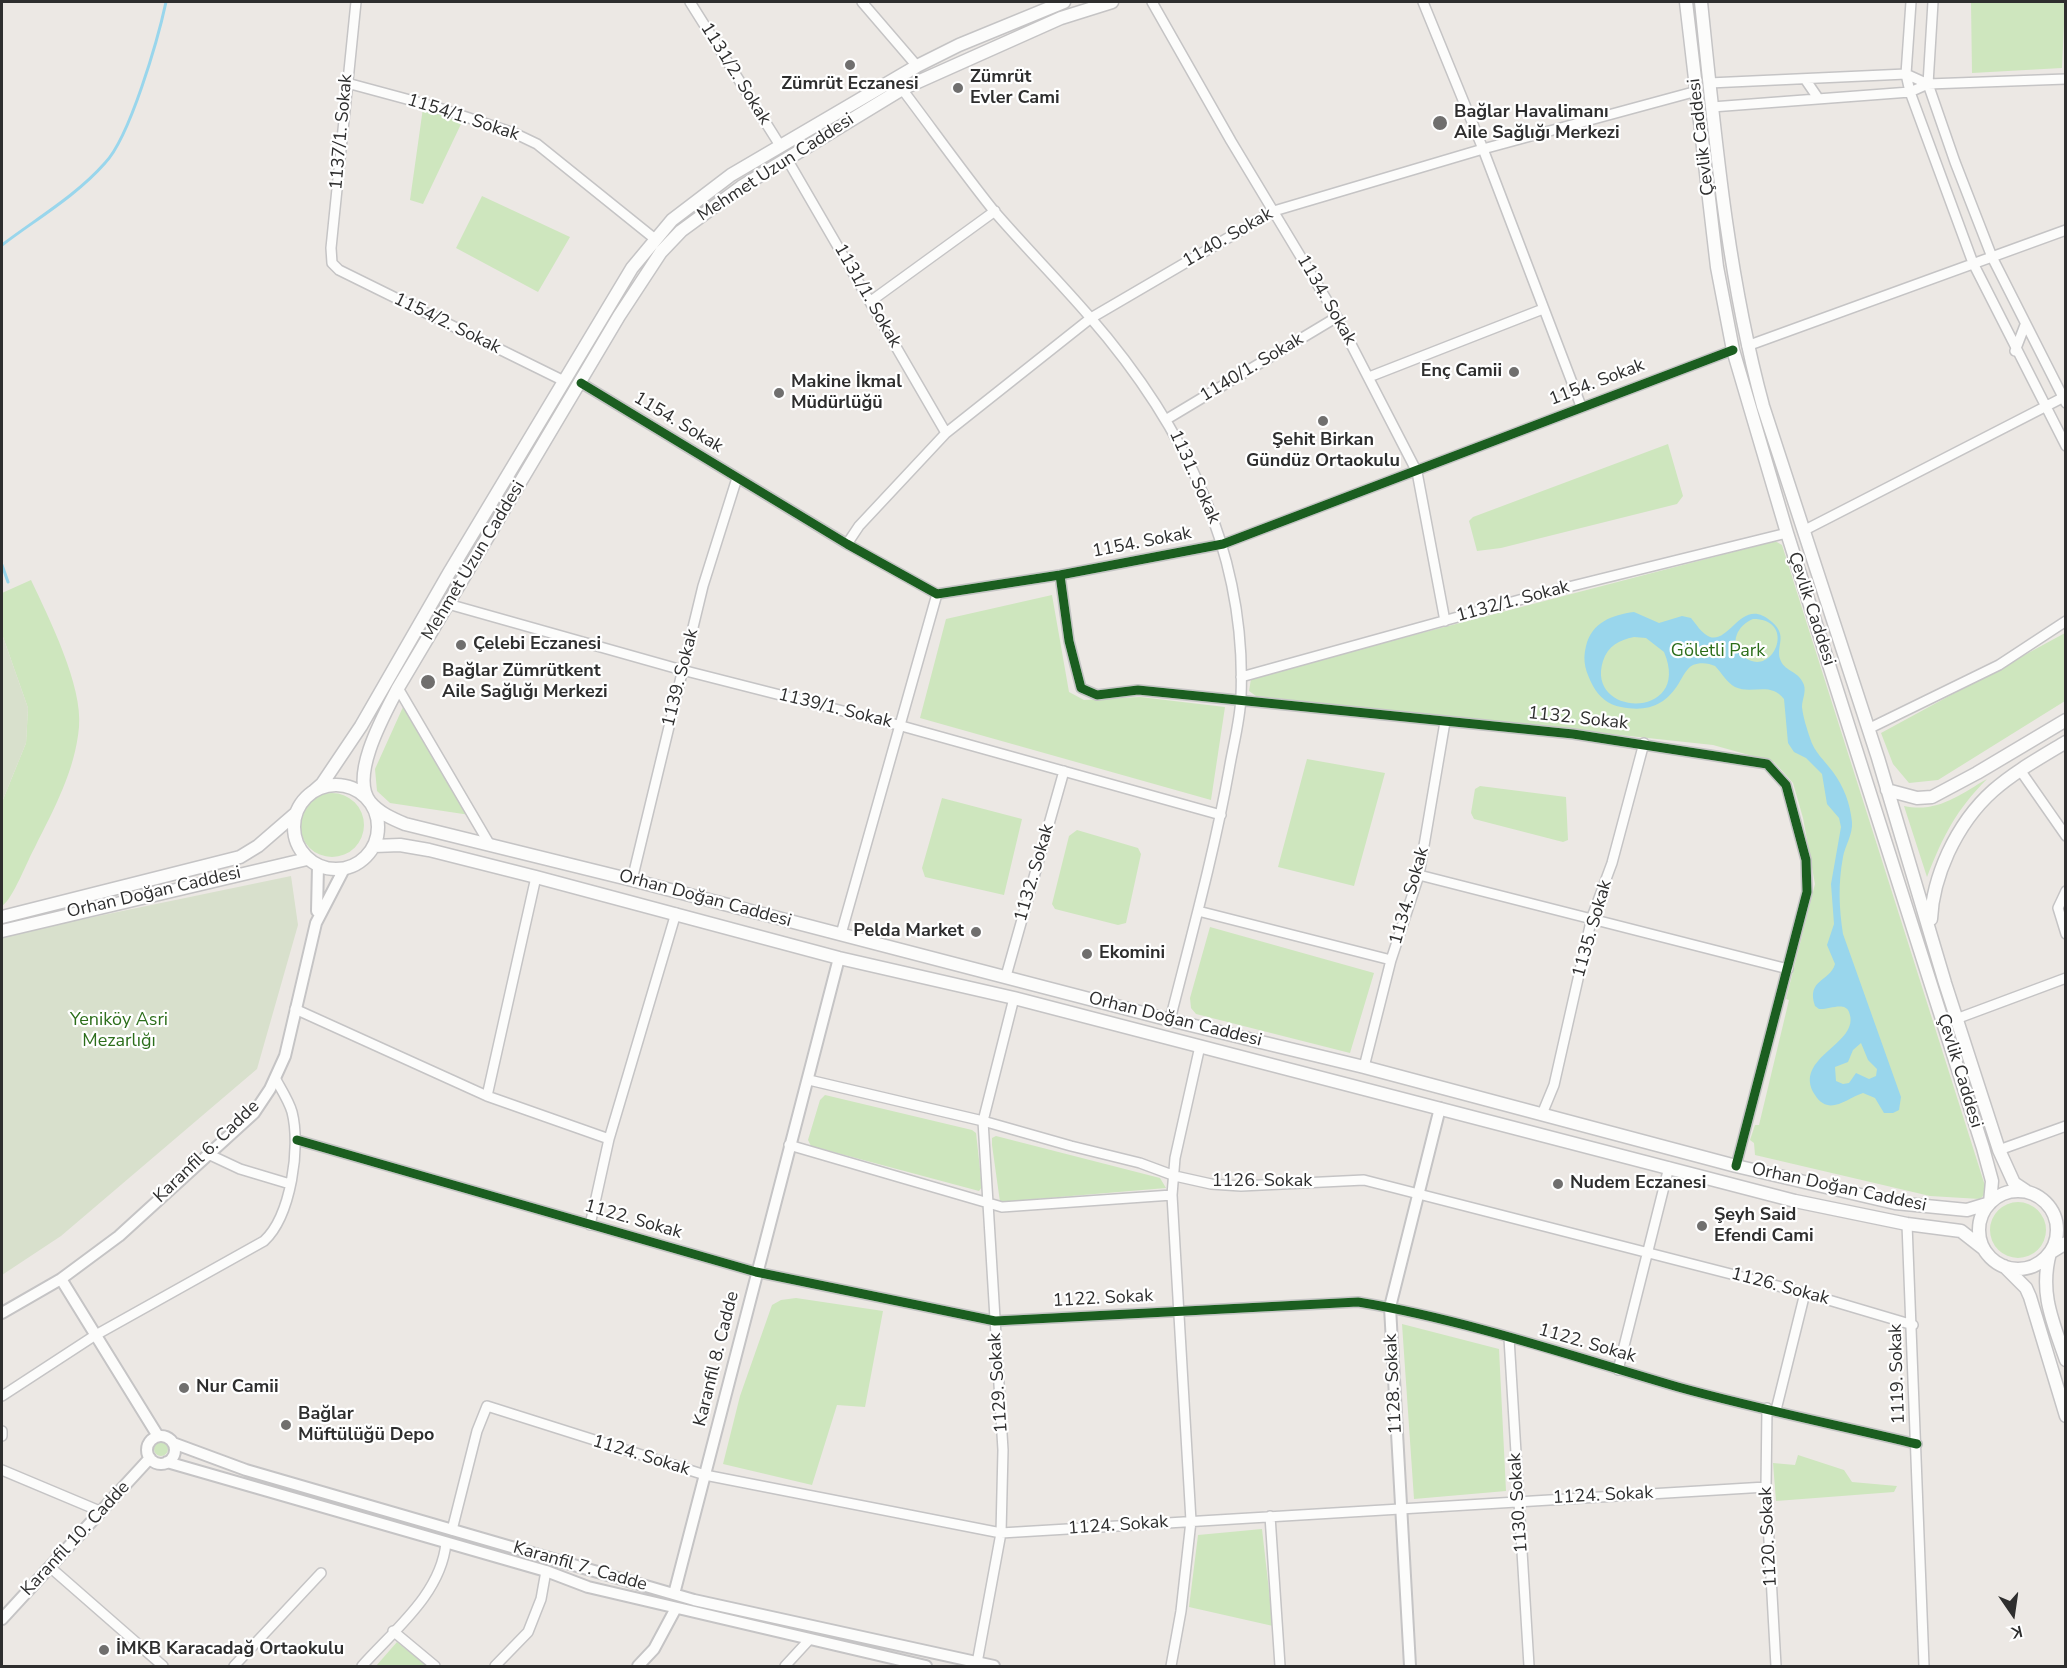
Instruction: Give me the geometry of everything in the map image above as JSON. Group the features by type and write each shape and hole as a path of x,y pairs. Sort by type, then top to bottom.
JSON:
{"main road":[{"path":"2,917 240,857 258,846 295,814 306,797 322,784 361,726 448,573 632,268 655,239 702,195 917,66 959,45 1064,2"},
{"name":"Mehmet Uzun Caddesi","path":"369,800 363,776 367,759 381,720 398,688 619,316 668,245 719,201 902,89 1061,18 1112,2"},
{"name":"Çevlik Caddesi","path":"1686,2 1717,267 1733,350 1787,533 1983,1148 1992,1181 1990,1203"},
{"name":"Çevlik Caddesi","path":"1701,2 1735,285 1747,346 1803,531 1868,729 1931,930 1956,1019 1999,1150 2014,1183 2026,1191"},
{"path":"1887,790 1917,798 1932,797 2066,720"},
{"path":"1931,930 1932,901 1938,875 1959,829 1976,805 2020,770 2066,742"},
{"path":"295,814 294,838 307,859 318,866 330,870 356,865 374,846 378,822 369,800 354,790 337,785 314,791"},
{"name":"Orhan Doğan Caddesi","path":"369,800 388,817 405,824 632,880 1170,1020 1364,1067 1736,1166 1906,1204 1967,1210 1990,1203"},
{"path":"374,846 400,845 429,850 676,913 839,958 1014,998 1796,1201 1907,1224 1961,1231 2026,1288 2066,1416"},
{"name":"Orhan Doğan Caddesi","path":"2,930 307,859"},
{"path":"1984,1249 1979,1225 1990,1203 2000,1195 2013,1191 2026,1191 2066,1214"},
{"path":"2049,1204 2058,1228 2056,1242 2050,1253 2044,1275 2046,1291 2066,1360"},
{"path":"2003,1266 2015,1269 2028,1268 2066,1243"}],"street":[{"name":"1137/1. Sokak","path":"332,263 331,248 356,2"},
{"name":"1131/2. Sokak","path":"690,2 781,147"},
{"path":"862,2 917,66"},
{"name":"1134. Sokak","path":"1152,2 1337,317 1417,472 1446,621"},
{"path":"1423,2 1484,149 1581,406"},
{"path":"1911,2 1906,74 1910,92 1973,264 2015,351 2066,446"},
{"path":"1803,531 2045,407 2065,399 1992,257 1928,84 1933,2"},
{"path":"1709,83 1906,74 1928,84"},
{"path":"1712,107 1910,92 1928,84 2066,79"},
{"path":"1805,80 1818,98"},
{"name":"1154/1. Sokak","path":"347,83 436,107 514,133 537,144 655,239"},
{"name":"1131. Sokak","path":"902,89 994,211 1091,318 1167,419 1207,498 1223,544 1236,615 1241,701 1221,815 1170,1020"},
{"name":"1140. Sokak","path":"847,544 860,526 945,433 1091,318 1274,211 1484,149 1696,91"},
{"name":"1131/1. Sokak","path":"787,159 945,433"},
{"path":"1943,182 1955,162"},
{"path":"871,302 994,211"},
{"path":"1747,346 2066,230"},
{"name":"1154/2. Sokak","path":"332,263 339,270 564,381"},
{"path":"1369,376 1543,309"},
{"name":"1140/1. Sokak","path":"1167,419 1337,317"},
{"path":"2015,351 2025,325"},
{"name":"1154. Sokak","path":"581,383 847,544 937,594 1060,575 1223,544 1733,350"},
{"name":"1139. Sokak","path":"632,880 703,586 737,478"},
{"name":"1132/1. Sokak","path":"1241,677 1548,592 1787,533"},
{"name":"1132. Sokak","path":"1060,575 1069,641 1081,688 1097,695 1138,690 1644,743 1767,764 1786,785 1806,860 1807,892 1736,1166"},
{"path":"841,934 898,725 937,594"},
{"name":"1139/1. Sokak","path":"448,604 682,670 898,725 1221,815"},
{"path":"1868,729 1999,665 2066,621"},
{"path":"398,688 490,845"},
{"name":"1134. Sokak","path":"1364,1067 1391,960 1419,875 1445,722"},
{"name":"1135. Sokak","path":"1542,1114 1554,1085 1593,918 1612,863 1644,743"},
{"path":"2020,770 2066,836"},
{"name":"1132. Sokak","path":"1006,976 1065,771"},
{"path":"316,923 318,866"},
{"path":"316,923 327,897 344,869"},
{"path":"1419,875 1788,969"},
{"path":"487,1096 536,877"},
{"path":"2066,891 2058,908 2066,934"},
{"path":"1198,911 1391,960"},
{"path":"590,1226 609,1139 676,913"},
{"name":"Karanfil 6. Cadde","path":"2,1312 61,1279 119,1236 254,1113 285,1056 316,923"},
{"name":"Karanfil 8. Cadde","path":"674,1594 839,958"},
{"path":"1956,1019 2066,978"},
{"name":"1129. Sokak","path":"977,1663 1001,1533 1003,1450 982,1120 1014,998"},
{"path":"295,1009 487,1096 609,1139"},
{"path":"1171,1666 1182,1600 1191,1521 1172,1196 1175,1158 1200,1046"},
{"path":"2,1396 94,1336 264,1241 276,1230 290,1184 297,1140 291,1110 275,1078"},
{"name":"1126. Sokak","path":"809,1080 982,1120 1071,1146 1140,1162 1175,1176 1241,1186 1364,1180 1805,1293 1913,1325"},
{"name":"1128. Sokak","path":"1410,1666 1390,1307 1416,1194 1440,1108"},
{"path":"1999,1150 2066,1126"},
{"name":"1122. Sokak","path":"297,1140 756,1272 995,1321 1358,1302 1390,1307 1509,1338 1618,1370 1917,1444"},
{"path":"789,1145 1002,1207 1172,1196"},
{"path":"208,1154 240,1169 290,1184"},
{"path":"1618,1370 1669,1167"},
{"name":"1119. Sokak","path":"1907,1224 1913,1325 1924,1666"},
{"path":"61,1279 94,1336 158,1436"},
{"name":"1120. Sokak","path":"1776,1666 1766,1487 1772,1409 1805,1293"},
{"name":"1130. Sokak","path":"1509,1338 1529,1666"},
{"name":"1124. Sokak","path":"452,1530 477,1431 487,1406 705,1475 1001,1533 1519,1500 1766,1487"},
{"path":"2,1431 2,1436"},
{"path":"158,1436 167,1437 173,1443 175,1452 167,1462 158,1463 150,1458 148,1445 158,1436"},
{"name":"Karanfil 7. Cadde","path":"173,1443 246,1470 674,1594 994,1666"},
{"name":"Karanfil 10. Cadde","path":"2,1619 150,1458"},
{"name":"Karanfil 7. Cadde","path":"167,1462 546,1571 588,1587 926,1666"},
{"path":"2,1470 102,1512"},
{"path":"1270,1516 1280,1666"},
{"path":"362,1666 435,1584 444,1563 446,1544"},
{"path":"51,1568 163,1666"},
{"path":"495,1666 528,1632 541,1599 546,1571"},
{"path":"234,1666 321,1573"},
{"path":"638,1666 654,1649 676,1608"},
{"path":"393,1631 435,1666"},
{"path":"785,1666 809,1640"}],"green space":[{"path":"1971,2 2065,2 2062,68 1972,73"},
{"path":"423,108 462,122 423,204 410,200"},
{"path":"482,196 570,237 538,292 456,248"},
{"path":"1668,444 1683,496 1677,504 1501,548 1477,551 1469,521 1473,517"},
{"name":"Göletli Park","path":"1775,541 1782,545 1987,1192 1980,1199 1930,1196 1755,1155 1754,1143 1750,1140 1755,1125 1759,1125 1789,1000 1786,999 1815,884 1803,818 1793,783 1774,762 1713,745 1256,696 1249,691 1251,679 1260,675"},
{"path":"31,580 55,632 70,672 79,710 79,727 73,759 63,789 15,888 2,906 2,802 26,743 28,708 2,634 2,593"},
{"path":"1052,595 1069,692 1084,700 1140,697 1225,707 1211,800 920,718 946,619"},
{"path":"2065,633 2065,701 1938,780 1909,783 1893,764 1881,733"},
{"path":"2,634 28,708 26,743 2,802"},
{"path":"403,707 470,815 390,803 377,791 375,769"},
{"path":"1307,759 1385,773 1354,886 1278,867"},
{"path":"1987,779 1951,824 1927,877 1904,806 1916,808 1938,805"},
{"path":"1480,786 1566,797 1568,840 1563,842 1474,819 1471,813 1475,789"},
{"path":"326,793 338,793 355,802 362,813 364,825 362,837 355,848 338,857 326,857 314,852 305,843 300,831 300,819 305,807 314,798"},
{"path":"942,798 1022,819 1004,895 925,877 922,868"},
{"path":"1077,830 1138,848 1141,854 1126,923 1118,925 1055,909 1052,904 1069,836"},
{"name":"Yeniköy Asri Mezarlığı","path":"291,876 298,925 257,1069 61,1236 2,1275 2,936"},
{"path":"1210,927 1374,973 1350,1053 1196,1014 1191,1008 1190,998"},
{"path":"825,1095 972,1130 976,1133 982,1187 979,1191 811,1146 808,1140 820,1100"},
{"path":"996,1136 1160,1178 1166,1188 1000,1202 992,1145 992,1138"},
{"path":"2018,1202 2029,1204 2038,1210 2044,1219 2046,1230 2044,1241 2038,1250 2029,1256 2018,1258 2007,1256 1998,1250 1992,1241 1990,1230 1992,1219 1998,1210 2007,1204"},
{"path":"796,1298 883,1311 865,1407 837,1405 812,1485 723,1464 740,1396 772,1305 781,1300"},
{"path":"1402,1324 1499,1349 1506,1491 1414,1499"},
{"path":"158,1442 164,1442 168,1449 164,1456 158,1456 154,1452 154,1446"},
{"path":"1798,1455 1844,1470 1852,1482 1897,1486 1894,1492 1776,1501 1773,1463 1795,1465"},
{"path":"1262,1529 1273,1626 1189,1607 1198,1535"},
{"path":"397,1642 427,1666 376,1666"}],"water":[{"path":"1634,612 1659,623 1682,616 1691,618 1710,637 1717,637 1745,616 1753,614 1762,615 1777,627 1781,636 1780,659 1784,666 1804,684 1802,704 1805,723 1812,743 1840,783 1850,808 1852,826 1841,867 1840,905 1843,934 1901,1097 1899,1110 1884,1113 1875,1098 1863,1093 1838,1104 1826,1105 1815,1095 1810,1082 1812,1070 1846,1033 1850,1023 1847,1009 1840,1006 1819,1009 1815,1006 1813,997 1816,986 1835,964 1827,945 1834,924 1831,884 1841,827 1839,818 1827,804 1822,774 1806,758 1794,752 1788,743 1784,699 1767,689 1748,690 1735,687 1715,666 1701,663 1689,668 1674,691 1654,706 1639,709 1617,706 1608,702 1598,694 1585,667 1586,646 1598,625","holes":["1753,619 1767,622 1775,628 1778,637 1776,647 1763,661 1754,662 1743,656 1736,646 1739,630","1629,638 1646,638 1664,652 1669,674 1664,690 1653,700 1638,703 1622,701 1609,693 1602,680 1603,661 1608,651 1615,644","1861,1043 1868,1060 1877,1069 1876,1076 1869,1079 1856,1073 1849,1083 1843,1084 1836,1081 1835,1067 1848,1062 1853,1050"]}],"waterway":[{"path":"2,245 55,207 94,175 114,150 124,132 142,87 166,2"},
{"path":"2,565 8,582"}],"cycle path":[{"path":"581,383 847,544 937,594 1060,575 1223,544 1733,350"},
{"path":"1060,575 1069,641 1081,688 1097,695 1138,690 1573,734 1767,764 1786,785 1806,860 1807,892 1736,1166"},
{"path":"297,1140 756,1272 995,1321 1358,1302 1478,1328 1708,1395 1917,1444"}],"place":[{"name":"Zümrüt Eczanesi","path":"850,65"},
{"name":"Zümrüt Evler Cami","path":"958,88"},
{"name":"Bağlar Havalimanı Aile Sağlığı Merkezi","path":"1440,123"},
{"name":"Enç Camii","path":"1514,372"},
{"name":"Makine İkmal Müdürlüğü","path":"779,393"},
{"name":"Şehit Birkan Gündüz Ortaokulu","path":"1323,421"},
{"name":"Çelebi Eczanesi","path":"461,645"},
{"name":"Bağlar Zümrütkent Aile Sağlığı Merkezi","path":"428,682"},
{"name":"Pelda Market","path":"976,932"},
{"name":"Ekomini","path":"1087,954"},
{"name":"Nudem Eczanesi","path":"1558,1184"},
{"name":"Şeyh Said Efendi Cami","path":"1702,1226"},
{"name":"Nur Camii","path":"184,1388"},
{"name":"Bağlar Müftülüğü Depo","path":"286,1425"},
{"name":"İMKB Karacadağ Ortaokulu","path":"104,1650"}]}
